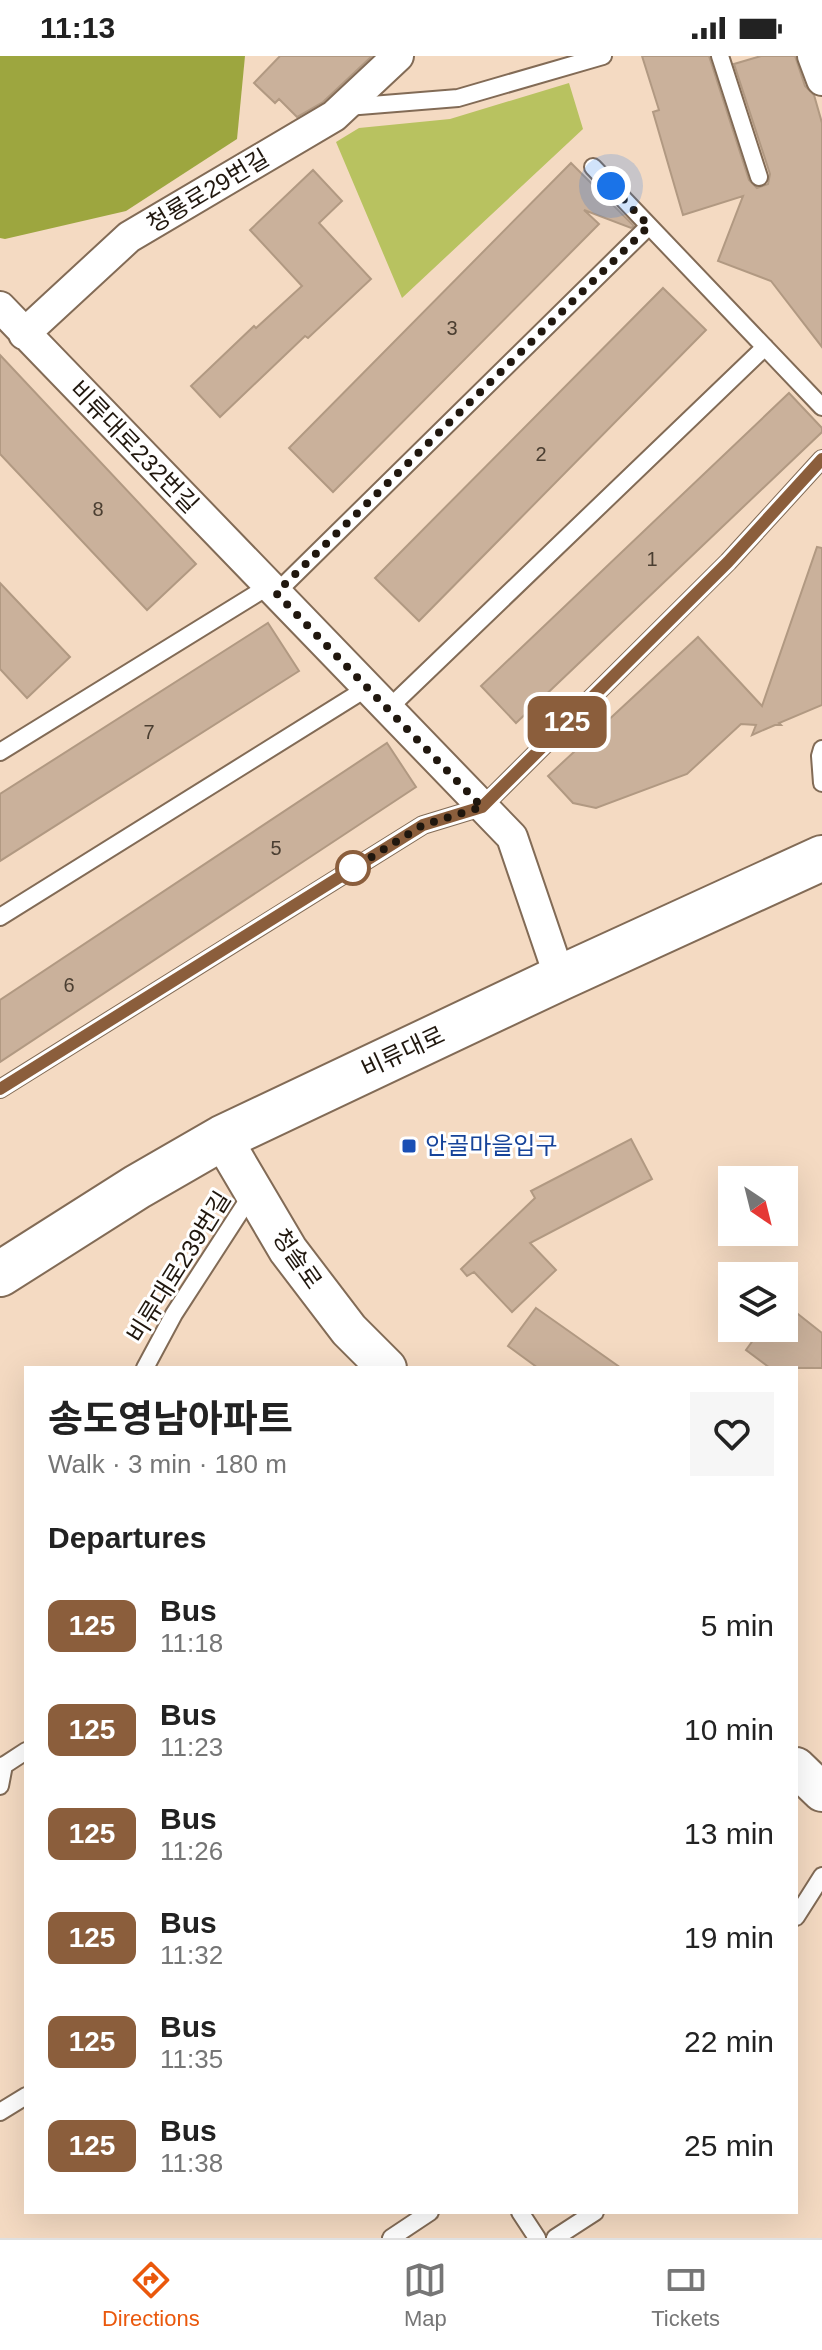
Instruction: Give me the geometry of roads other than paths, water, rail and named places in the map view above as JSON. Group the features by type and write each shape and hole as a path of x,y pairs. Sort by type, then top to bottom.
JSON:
{"main road":[{"name":"비류대로","path":"0,1274 137,1187 222,1138 822,858"}],"street":[{"name":"청룡로29번길","path":"24,334 129,237 334,116 398,56"},
{"path":"813,56 822,80"},
{"name":"비류대로232번길","path":"0,307 512,837 560,978"},
{"name":"청솔로","path":"222,1138 297,1262 349,1330 385,1366"},
{"path":"798,1769 822,1792"}],"lane":[{"path":"343,107 458,98 603,56"},
{"path":"720,56 759,177"},
{"path":"593,167 822,407"},
{"path":"0,752 273,590 649,226"},
{"path":"0,917 378,698 765,347"},
{"path":"0,1089 423,825 482,807 728,562 822,459"},
{"path":"822,749 822,783"},
{"name":"비류대로239번길","path":"146,1366 174,1314 253,1192"},
{"path":"0,1786 2,1767 24,1752"},
{"path":"798,1914 822,1876"},
{"path":"1,2109 24,2097"},
{"path":"391,2238 427,2214"},
{"path":"521,2214 537,2238"},
{"path":"555,2238 592,2214"}],"place":[{"name":"안골마을입구","path":"409,1146"}]}
